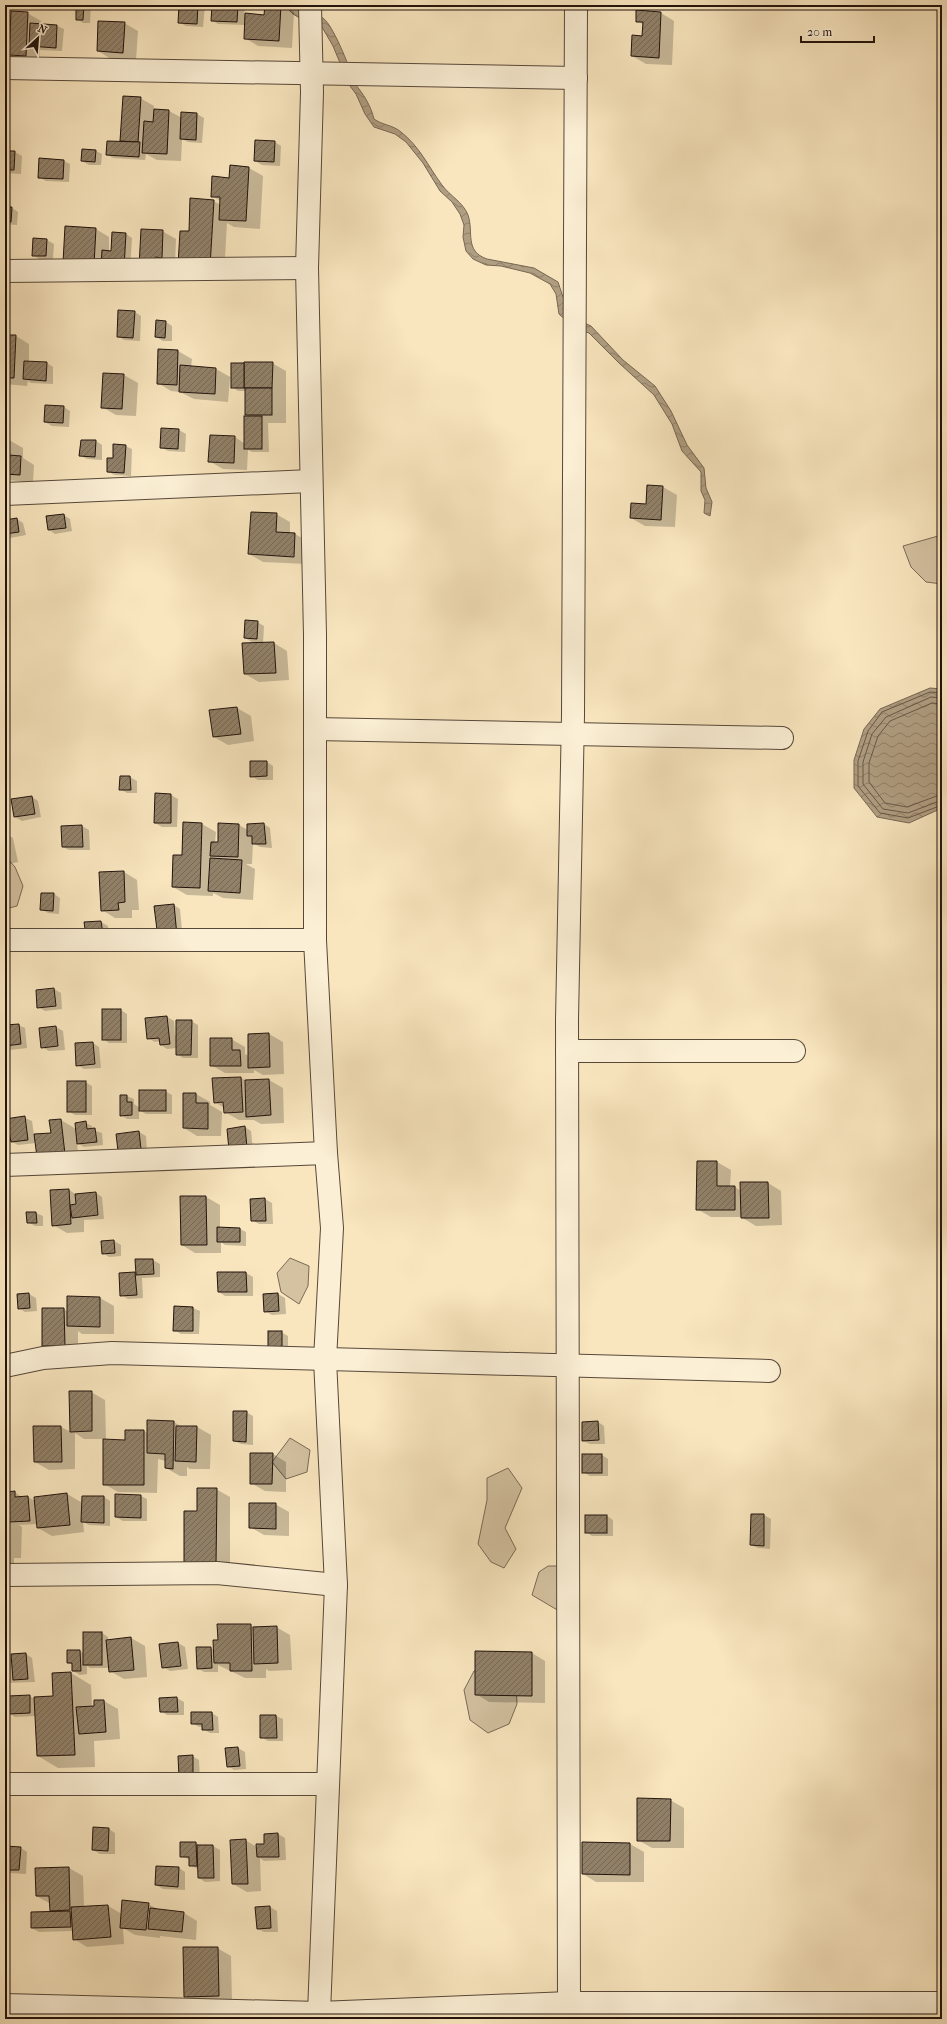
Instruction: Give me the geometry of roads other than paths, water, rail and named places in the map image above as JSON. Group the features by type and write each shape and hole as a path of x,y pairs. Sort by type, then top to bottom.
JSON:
{"street":[{"path":"569,2003 567,1051 573,733 576,5"},
{"path":"310,13 311,72 307,268 315,729 315,940 326,1152 332,1228 325,1360 336,1585 319,2013"},
{"path":"5,68 311,72 576,78"},
{"path":"5,270 307,268"},
{"path":"5,494 311,481"},
{"path":"315,729 782,738"},
{"path":"5,940 315,940"},
{"path":"567,1051 794,1051"},
{"path":"5,1165 326,1152"},
{"path":"5,1366 43,1358 112,1353 769,1371"},
{"path":"5,1575 217,1573 336,1585"},
{"path":"5,1784 327,1784"},
{"path":"5,2005 319,2013 569,2003 942,2003"}],"water":[{"path":"284,5 292,5 303,13 303,20 293,14"},
{"path":"315,15 323,18 331,28 343,51 350,71 343,70 333,46"},
{"path":"347,82 354,83 360,91 369,105 374,119 380,123 391,126 408,138 445,189 463,206 470,221 472,246 475,251 480,256 487,259 534,268 558,282 564,300 563,310 568,322 559,314 556,294 550,284 530,273 501,266 486,265 473,259 466,251 463,237 464,225 460,214 452,202 440,191 423,163 406,142 395,134 374,127 365,114 356,94"},
{"path":"582,322 591,326 623,360 655,386 671,411 687,445 704,468 706,488 712,502 710,516 704,513 705,500 701,491 701,472 682,451 672,424 654,395 589,333 580,330"},
{"path":"930,688 942,689 942,808 909,823 877,817 854,788 854,760 864,729 880,709"}]}
